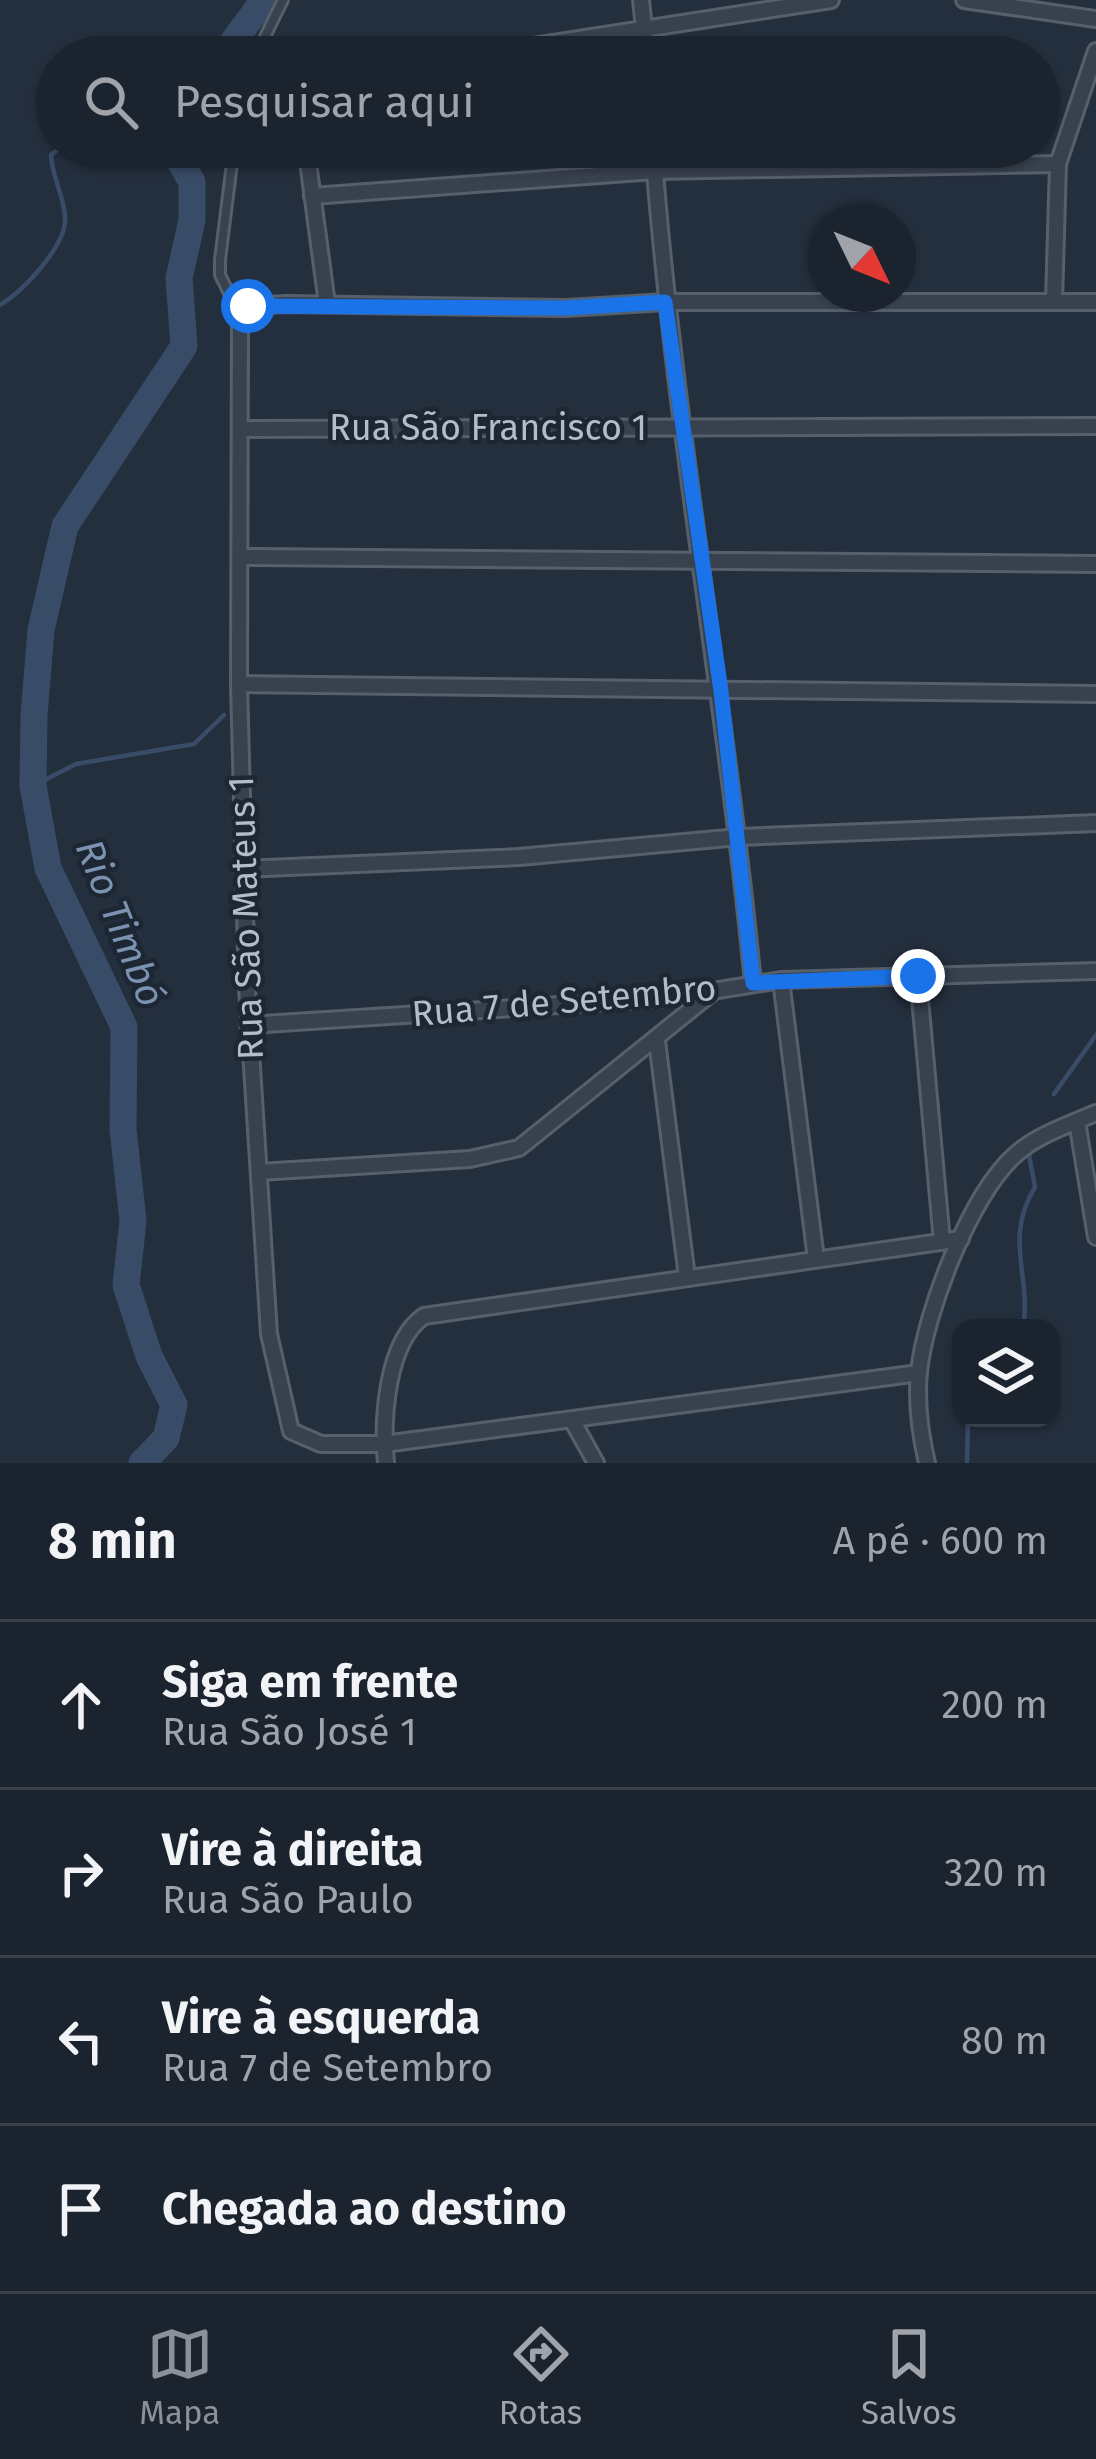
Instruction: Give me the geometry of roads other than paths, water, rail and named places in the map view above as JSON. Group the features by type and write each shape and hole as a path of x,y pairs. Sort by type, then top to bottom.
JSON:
{"street":[{"path":"641,0 646,36"},
{"path":"595,36 831,0"},
{"path":"964,0 1096,19"},
{"path":"1060,158 1096,51"},
{"path":"309,168 327,304"},
{"path":"655,168 665,302 721,691 753,983"},
{"path":"312,196 655,171 828,168"},
{"path":"1054,302 1058,168"},
{"path":"243,312 327,304 566,308 665,302 1096,302"},
{"name":"Rua São Mateus 1","path":"243,312 242,869 269,1334 291,1430 321,1444 384,1444"},
{"name":"Rua São Francisco 1","path":"241,428 1096,426"},
{"path":"241,557 1096,564"},
{"path":"239,684 1096,694"},
{"path":"242,869 519,857 739,837 1096,824"},
{"name":"Rua 7 de Setembro","path":"248,1025 715,991 781,980 1096,971"},
{"path":"918,976 942,1242"},
{"path":"781,980 816,1259"},
{"path":"259,1172 506,1153 538,1137 715,991"},
{"path":"657,1041 687,1277"},
{"path":"927,1463 919,1373 926,1332 962,1239 1011,1158 1032,1141 1096,1113"},
{"path":"1077,1121 1096,1237"},
{"path":"386,1463 384,1444 398,1357 408,1330 424,1316 962,1239"},
{"path":"384,1444 919,1373"},
{"path":"573,1421 596,1463"}],"lane":[{"path":"265,36 283,0"},
{"path":"231,168 220,275 243,312"}],"waterway":[{"name":"Rio Timbó","path":"237,36 264,0"},
{"path":"0,305 40,268 63,232 65,213 53,168"},
{"name":"Rio Timbó","path":"142,1463 166,1438 174,1405 149,1356 126,1285 133,1221 123,1129 124,1027 48,868 33,786 34,716 41,630 65,526 184,346 179,278 192,220 192,182 184,168"},
{"path":"33,786 76,764 194,744 224,715"},
{"path":"1054,1094 1096,1035"},
{"path":"1024,1319 1021,1224 1035,1187 1028,1150"},
{"path":"967,1463 968,1427"}]}
